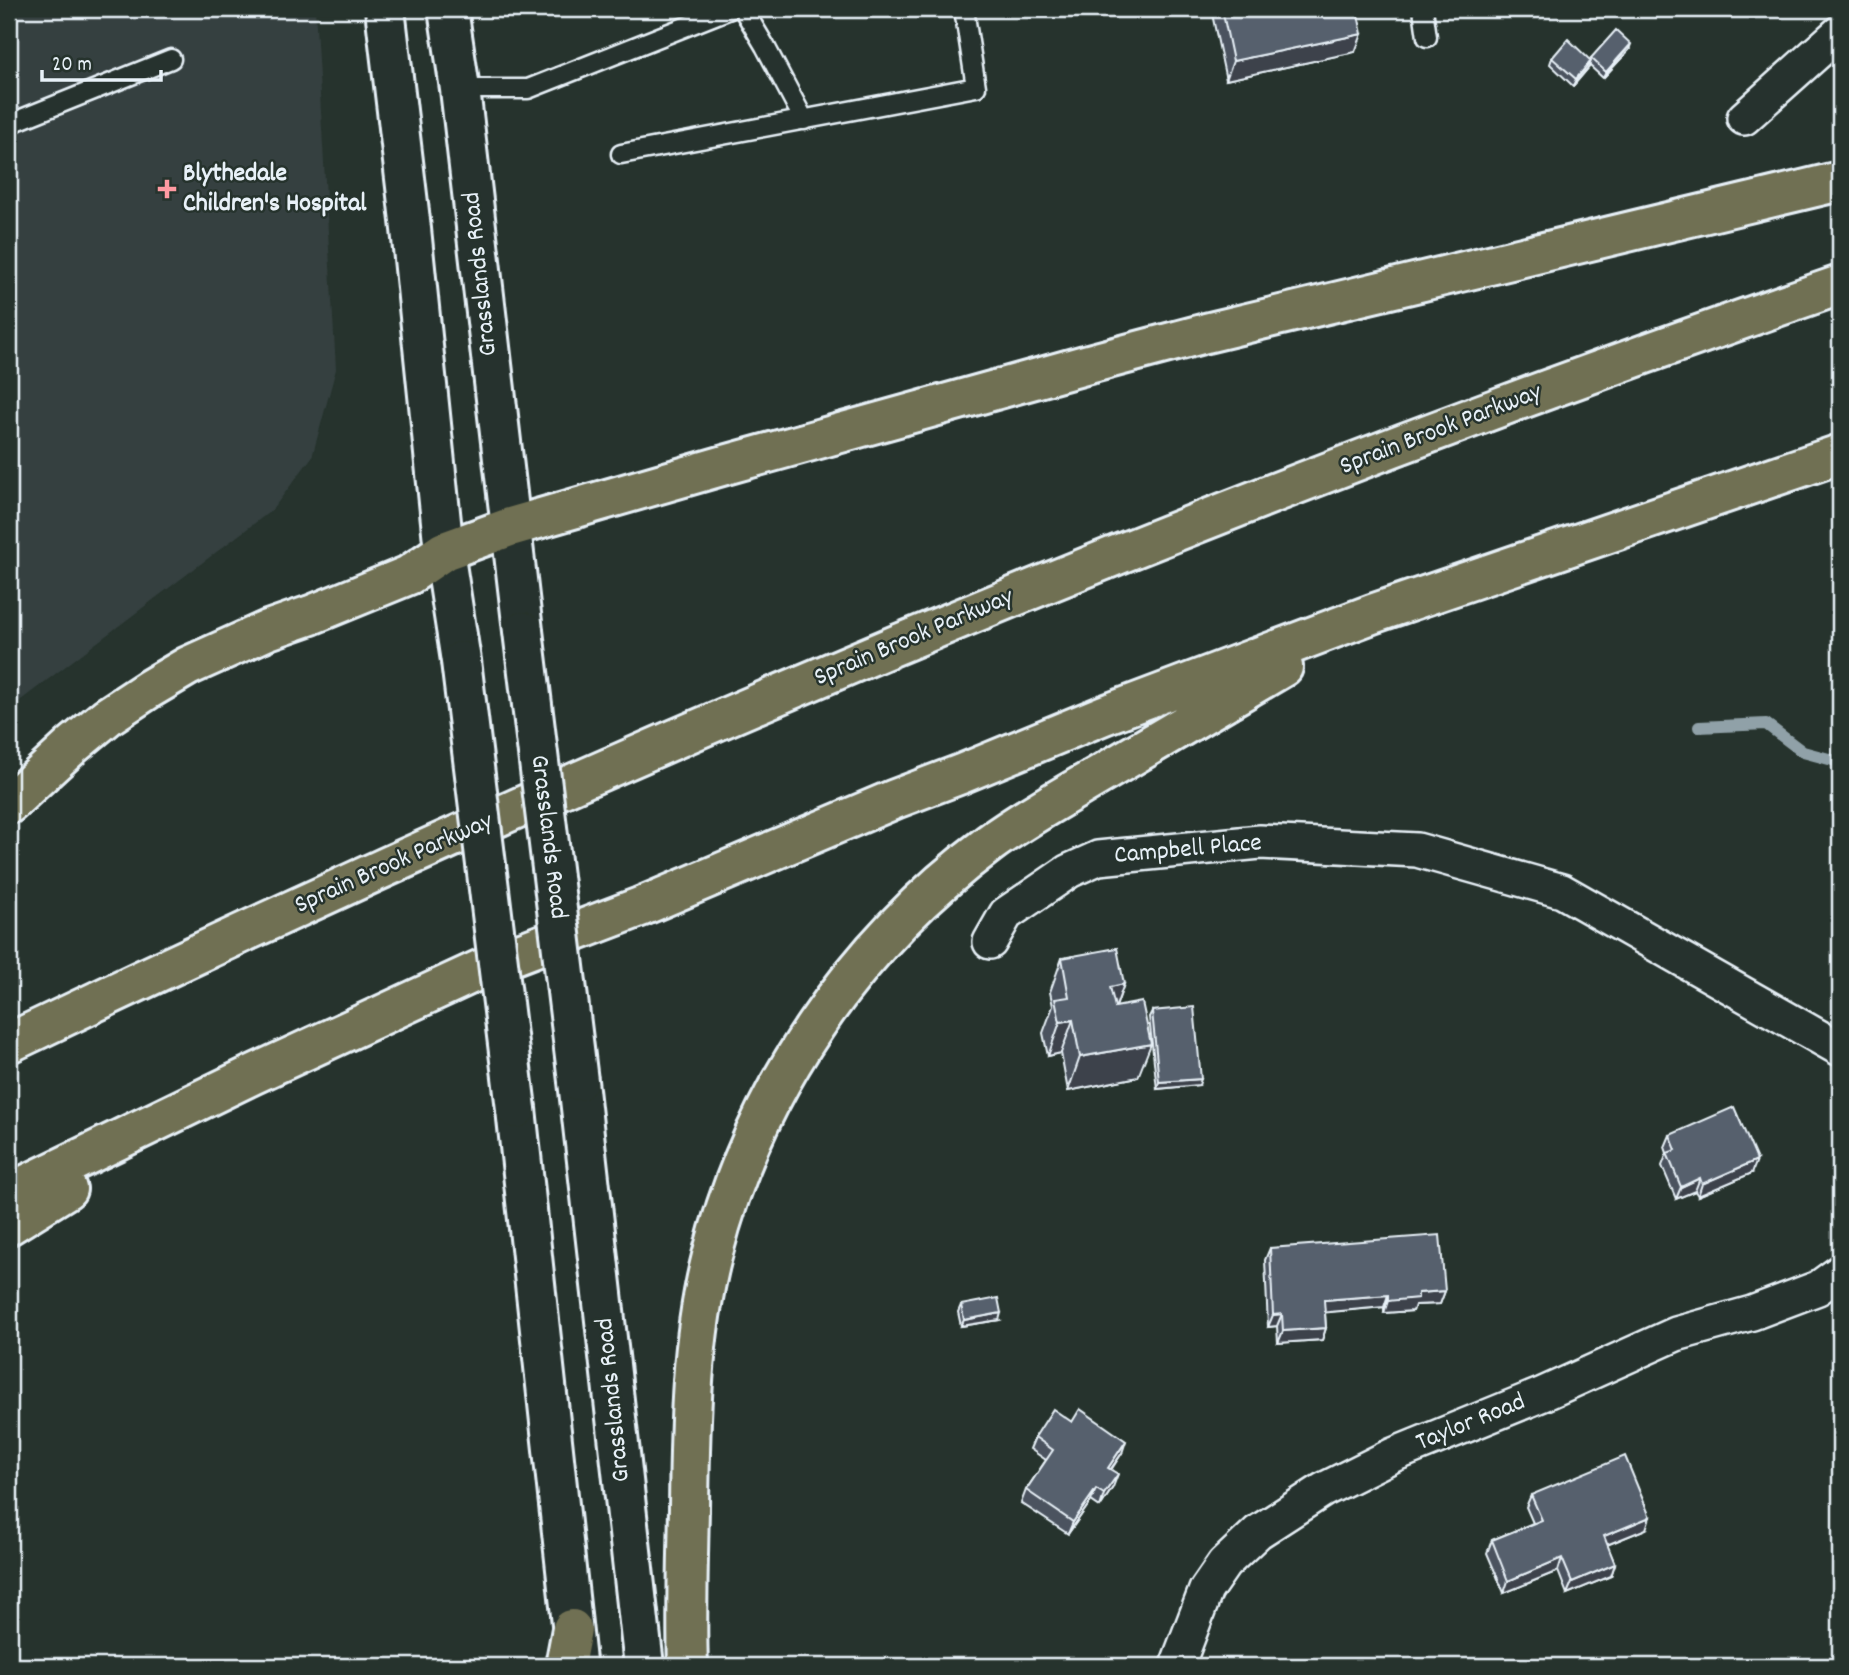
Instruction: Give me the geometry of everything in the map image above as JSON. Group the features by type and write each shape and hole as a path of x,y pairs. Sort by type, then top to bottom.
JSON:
{"highway":[{"path":"9,804 108,716 188,666 268,630 409,575 444,551 510,527 738,461 1192,337 1840,181"},
{"name":"Sprain Brook Parkway","path":"9,1043 386,866 921,634 1413,440 1840,285"},
{"path":"9,1193 252,1075 501,960 640,907 895,799 1104,715 1372,614 1840,454"},
{"path":"688,1666 691,1415 702,1308 727,1204 747,1150 798,1053 854,974 904,918 989,844 1034,814 1372,614"},
{"path":"9,1224 252,1075"},
{"path":"565,1666 572,1629"}],"main road":[{"path":"386,9 444,551 516,1109 577,1666"},
{"name":"Grasslands Road","path":"448,9 460,89 578,1081 644,1666"}],"street":[{"path":"1744,118 1840,33"},
{"name":"Campbell Place","path":"990,942 1006,914 1069,871 1098,858 1260,842 1418,850 1562,891 1840,1049"},
{"name":"Taylor Road","path":"1177,1666 1206,1590 1224,1564 1258,1531 1323,1490 1393,1455 1543,1394 1676,1334 1752,1313 1818,1288 1840,1272"}],"lane":[{"path":"460,89 528,89 730,9"},
{"path":"743,9 804,120"},
{"path":"621,154 976,87 964,9"},
{"path":"1423,9 1427,37"},
{"path":"9,124 171,59"}],"shaded area":[{"name":"Blythedale Children's Hospital","path":"9,9 315,9 336,369 312,457 272,510 9,709"}],"building":[{"path":"1222,9 1357,9 1362,34 1233,61"},
{"path":"1616,30 1631,44 1606,72 1591,58"},
{"path":"1568,39 1591,61 1576,79 1552,58"},
{"path":"1117,948 1124,984 1110,987 1115,1007 1142,1002 1151,1044 1080,1057 1073,1020 1060,1022 1055,999 1069,997 1062,958"},
{"path":"1194,1007 1201,1079 1159,1082 1152,1011"},
{"path":"1734,1107 1757,1160 1702,1184 1700,1178 1681,1187 1667,1153 1676,1150 1670,1135"},
{"path":"1440,1235 1445,1291 1418,1293 1418,1298 1388,1301 1388,1295 1324,1300 1326,1328 1283,1331 1282,1314 1273,1315 1270,1248"},
{"path":"998,1298 1001,1313 964,1320 961,1305"},
{"path":"1053,1409 1072,1422 1080,1409 1126,1441 1108,1468 1118,1474 1104,1494 1096,1489 1073,1522 1026,1490 1053,1450 1035,1437"},
{"path":"1625,1456 1650,1517 1604,1536 1615,1564 1572,1582 1562,1558 1508,1581 1492,1540 1542,1520 1531,1495"}],"waterway":[{"path":"1699,727 1766,724 1803,752 1840,762"}],"place":[{"name":"Blythedale Children's Hospital","path":"167,189"}]}
